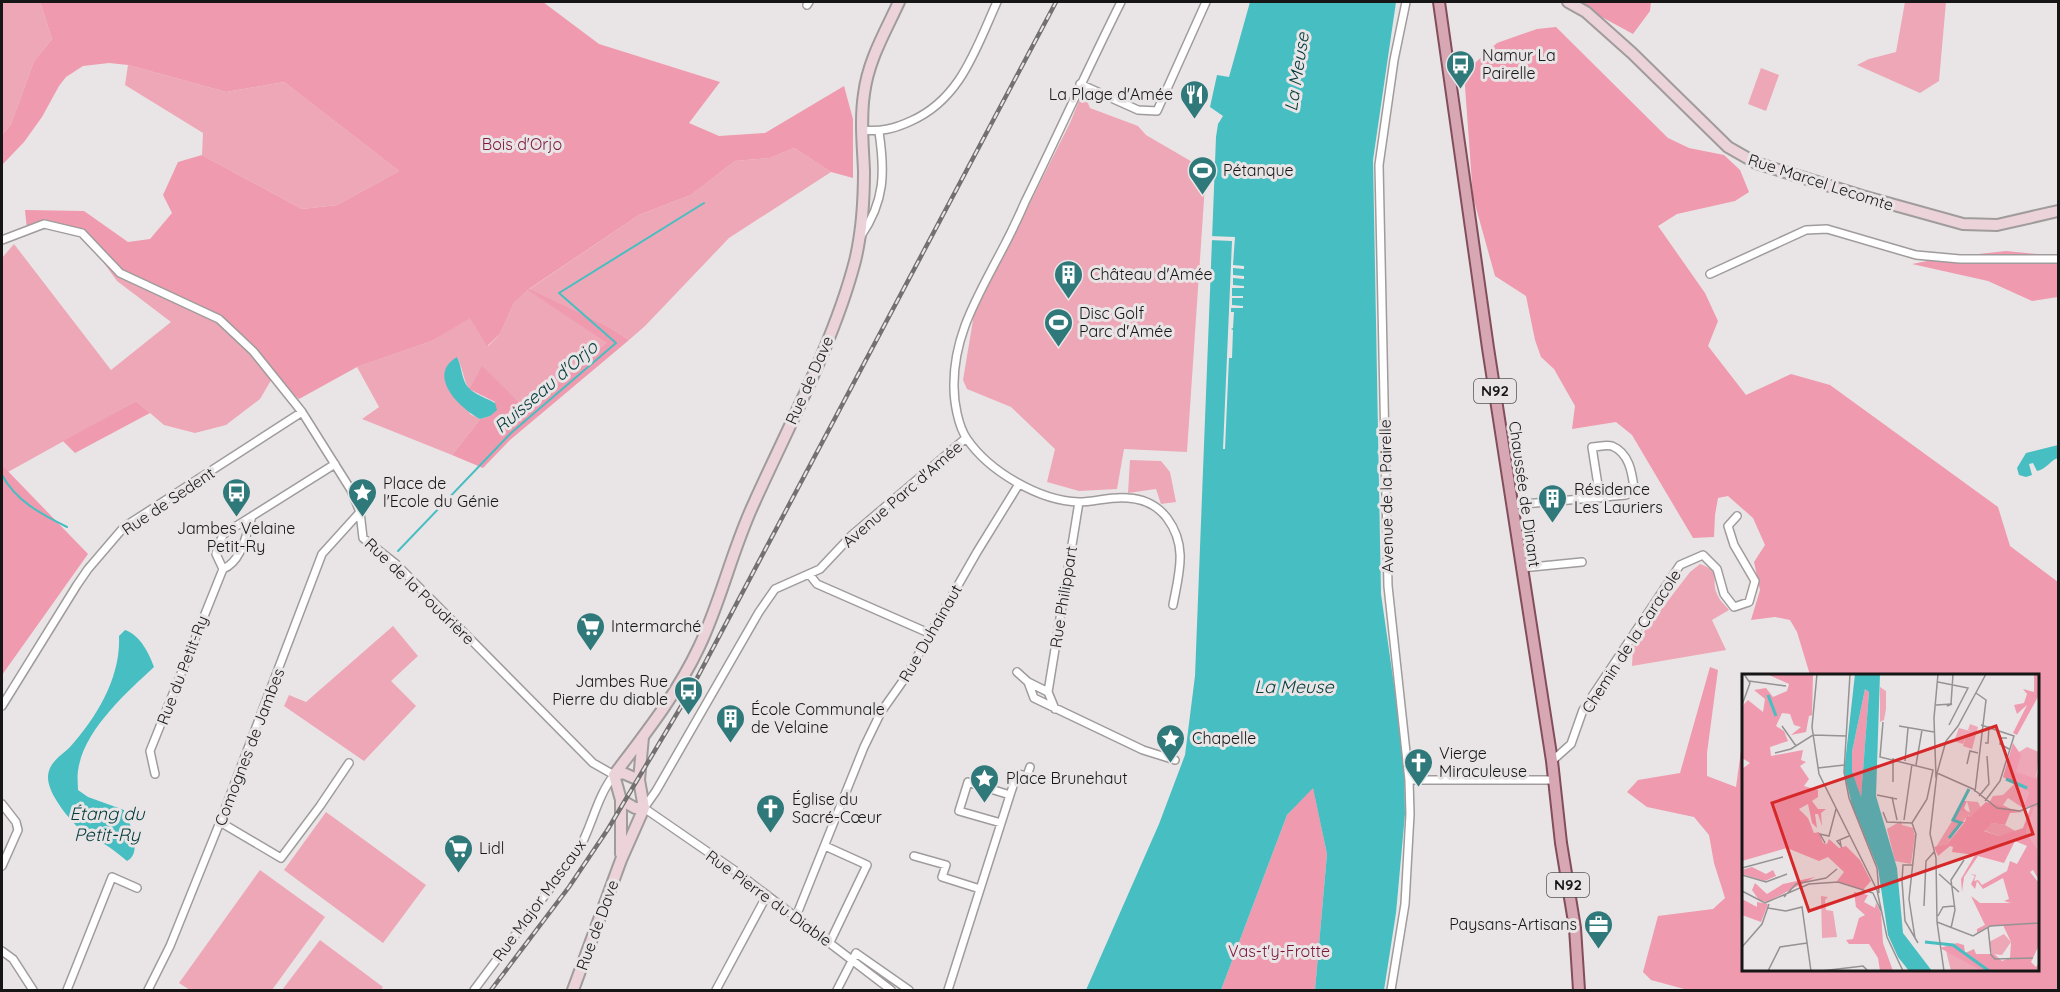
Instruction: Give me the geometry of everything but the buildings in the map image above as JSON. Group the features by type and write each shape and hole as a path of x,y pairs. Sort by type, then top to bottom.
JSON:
{"main road":[{"name":"Rue de Dave","path":"621,860 621,800 614,775 675,692 708,628 747,519 830,333 844,295 859,239 864,173 863,95 877,48 898,2"},
{"name":"Chaussée de Dinant","path":"1439,2 1473,251 1552,761 1561,843 1575,928 1579,990"},
{"name":"Rue Marcel Lecomte","path":"1568,2 1586,12 1632,53 1728,147 1756,163 1963,224 1997,225 2058,211"},
{"path":"621,800 635,808 644,808 639,780 643,737"},
{"path":"614,775 623,774 639,780"},
{"name":"Rue de Dave","path":"573,990 621,860 644,808"}],"street":[{"path":"862,130 879,132 920,117 945,99 956,87 997,2"},
{"name":"Avenue Parc d'Amée","path":"644,808 759,612 776,589 820,569 852,535 966,438 954,387 961,332 1121,2"},
{"path":"1080,84 1138,110 1157,111 1206,2"},
{"name":"Avenue de la Pairelle","path":"1391,990 1405,904 1410,814 1409,780 1388,586 1379,165 1394,60 1406,2"},
{"path":"859,239 872,220 883,179 884,164 879,132"},
{"name":"Rue de la Poudrière","path":"2,240 44,224 82,233 120,273 219,319 253,351 302,412 351,490 360,512 363,538 396,564 593,762 614,775"},
{"path":"1710,274 1806,230 1827,229 1916,255 1960,259 2058,259"},
{"name":"Rue de Sedent","path":"2,706 88,569 124,527 302,412"},
{"path":"966,438 989,463 1018,484 1057,498 1078,502 1127,497 1140,499 1152,504 1162,512 1175,529 1181,548 1173,605"},
{"path":"1512,505 1600,498 1626,495 1634,488 1632,468 1622,453 1610,446 1592,447 1600,498"},
{"name":"Rue du Petit-Ry","path":"155,774 150,751 223,568 216,554 222,535 226,530 335,464"},
{"name":"Rue Duhainaut","path":"795,919 864,747 881,712 905,678 1018,484"},
{"name":"Rue Philippart","path":"1048,692 1078,502"},
{"name":"Comognes de Jambes","path":"148,990 170,946 220,822 322,554 360,512"},
{"name":"Rue du Petit-Ry","path":"223,568 232,565 238,556 252,516"},
{"name":"Chemin de la Caracole","path":"1552,761 1570,744 1583,710 1680,565 1703,555 1717,569 1724,594 1734,607 1749,602 1755,581 1734,545 1728,526 1737,516"},
{"path":"1521,568 1582,562"},
{"path":"808,574 817,584 931,634"},
{"path":"1017,672 1028,682 1048,692 1055,709"},
{"path":"1028,682 1034,698 1143,750 1175,760"},
{"path":"220,822 281,858 349,763"},
{"path":"948,990 1017,774 1027,776 1030,767"},
{"name":"Rue Major Mascaux","path":"474,990 578,851 590,828 605,786 614,775"},
{"path":"1409,780 1554,780"},
{"path":"1001,823 959,811 968,782 1010,795"},
{"path":"2,804 16,822 18,830 2,866"},
{"name":"Rue Pierre du Diable","path":"644,808 767,895 795,919 830,942 851,961 891,990"},
{"path":"825,846 867,865 830,942"},
{"path":"914,856 946,865 942,877 980,888"},
{"path":"67,990 112,877 136,888"},
{"path":"716,990 767,895"},
{"path":"2,951 13,959 33,990"},
{"path":"837,990 856,953 909,990"}],"shaded area":[{"path":"2,2 40,2 52,39 34,61 11,124 2,135"},
{"path":"1905,2 1946,2 1939,81 1920,93 1857,65 1869,59 1896,52"},
{"path":"128,65 226,92 284,82 399,171 337,205 302,209 202,155 203,133 125,85"},
{"path":"1761,68 1779,75 1766,111 1748,104"},
{"path":"1081,96 1085,96 1090,108 1138,126 1146,135 1206,170 1187,452 1124,449 1117,489 1079,491 1047,482 1055,449 1011,407 967,389 963,380 974,314 1070,123"},
{"path":"794,148 831,172 729,238 629,340 609,327 532,292 606,343 526,409 482,367 469,389 457,357 470,414 480,419 452,455 362,419 379,407 357,367 432,341 470,317 488,346 500,334 514,303 528,290 639,215 691,195 735,161 770,158"},
{"path":"82,233 219,319 273,377 260,399 226,425 195,433 164,425 136,401 8,472 2,465 2,258 14,244 111,370 171,322 117,281"},
{"path":"1130,460 1161,461 1170,472 1176,502 1161,504 1156,489 1128,493"},
{"path":"1700,564 1714,573 1717,594 1729,610 1712,620 1726,650 1632,666 1633,646 1690,572"},
{"path":"393,626 418,656 391,681 416,706 364,761 284,706 289,695 306,702"},
{"path":"326,812 426,885 383,943 284,870"},
{"path":"260,870 325,917 272,990 190,990 179,983"},
{"path":"320,940 383,987 381,990 282,990"}],"green space":[{"name":"Bois d'Orjo","path":"40,2 543,2 599,44 720,82 689,123 719,136 765,133 844,86 853,119 853,178 831,172 794,148 770,158 735,161 691,195 639,215 529,289 609,327 629,340 510,440 483,468 452,455 480,419 490,416 495,402 469,389 482,366 526,409 606,343 528,290 514,303 500,334 487,346 470,318 432,341 357,367 299,399 273,377 219,319 120,273 82,233 44,224 27,230 25,210 84,211 128,242 150,239 172,213 163,195 178,162 202,155 302,209 337,205 399,171 284,82 226,92 128,65 109,63 83,66 66,77 24,142 2,165 2,135 11,124 34,61 52,39"},
{"path":"1581,2 1651,2 1650,11 1633,34 1598,15"},
{"path":"1556,27 1668,138 1689,148 1724,155 1740,170 1749,192 1735,201 1677,214 1658,226 1705,293 1718,321 1708,346 1746,395 1791,374 1830,385 1998,507 2010,546 2058,582 2058,990 1688,990 1651,980 1643,972 1658,916 1713,909 1725,898 1714,863 1709,835 1694,817 1647,807 1627,792 1638,780 1680,773 1710,667 1718,670 1707,753 1707,776 1736,787 1742,743 1742,971 2039,971 2039,674 1810,674 1797,632 1790,620 1775,617 1751,620 1760,590 1754,562 1765,545 1753,518 1728,496 1718,498 1714,537 1693,538 1632,435 1616,422 1572,429 1575,406 1554,369 1541,357 1526,296 1495,276 1473,197 1464,73 1497,43 1537,29"},
{"path":"2006,251 2058,256 2058,297 2032,301 1988,281 1912,264 1942,258"},
{"path":"136,401 150,413 75,453 63,441"},
{"path":"2,465 88,554 2,675"},
{"name":"Vas-t'y-Frotte","path":"1313,787 1327,854 1315,990 1221,990 1287,815"}],"water":[{"name":"La Meuse","path":"1250,2 1396,2 1373,160 1381,594 1404,755 1405,814 1396,913 1384,990 1315,990 1327,854 1313,788 1287,815 1221,990 1086,990 1159,824 1185,755 1195,676 1216,137 1218,124 1223,116 1210,107 1217,75 1229,77"},
{"path":"457,357 469,388 495,403 497,410 490,416 480,419 463,407 449,391 445,382 445,373 448,364"},
{"path":"2058,445 2058,458 2037,471 2033,463 2029,464 2032,475 2026,477 2019,475 2017,468 2026,453"},
{"name":"Étang du Petit-Ry","path":"125,630 135,636 147,650 154,667 119,701 97,727 82,756 78,771 78,790 88,797 124,810 135,845 132,857 127,861 76,825 55,798 48,776 53,763 70,747 98,710 116,666 119,636"}],"pier":[{"path":"1209,236 1235,237 1233,265 1244,266 1244,269 1233,268 1233,275 1244,276 1244,279 1233,278 1233,285 1244,286 1244,288 1232,288 1232,296 1243,296 1243,298 1232,298 1232,305 1243,306 1243,308 1231,308 1231,312 1234,312 1231,329 1233,330 1232,358 1229,358 1225,449 1223,449 1232,241 1209,240"}],"waterway":[{"name":"Ruisseau d'Orjo","path":"398,551 511,433 616,343 559,293 704,203"},
{"name":"Ruisseau d'Orjo","path":"2,475 22,499 39,512 67,527"}],"railway":[{"path":"491,990 569,887 608,829 688,695 1056,2"}],"place":[{"name":"Namur La Pairelle","path":"1461,90"},
{"name":"La Plage d'Amée","path":"1194,120"},
{"name":"Pétanque","path":"1202,196"},
{"name":"Château d'Amée","path":"1069,300"},
{"name":"Disc Golf Parc d'Amée","path":"1058,348"},
{"name":"Jambes Velaine Petit-Ry","path":"236,518"},
{"name":"Place de l'Ecole du Génie","path":"362,518"},
{"name":"Résidence Les Lauriers","path":"1553,524"},
{"name":"Intermarché","path":"590,652"},
{"name":"Jambes Rue Pierre du diable","path":"689,716"},
{"name":"École Communale de Velaine","path":"730,744"},
{"name":"Chapelle","path":"1171,764"},
{"name":"Vierge Miraculeuse","path":"1418,788"},
{"name":"Place Brunehaut","path":"985,804"},
{"name":"Église du Sacré-Cœur","path":"771,834"},
{"name":"Lidl","path":"458,874"},
{"name":"Paysans-Artisans","path":"1598,950"}]}
